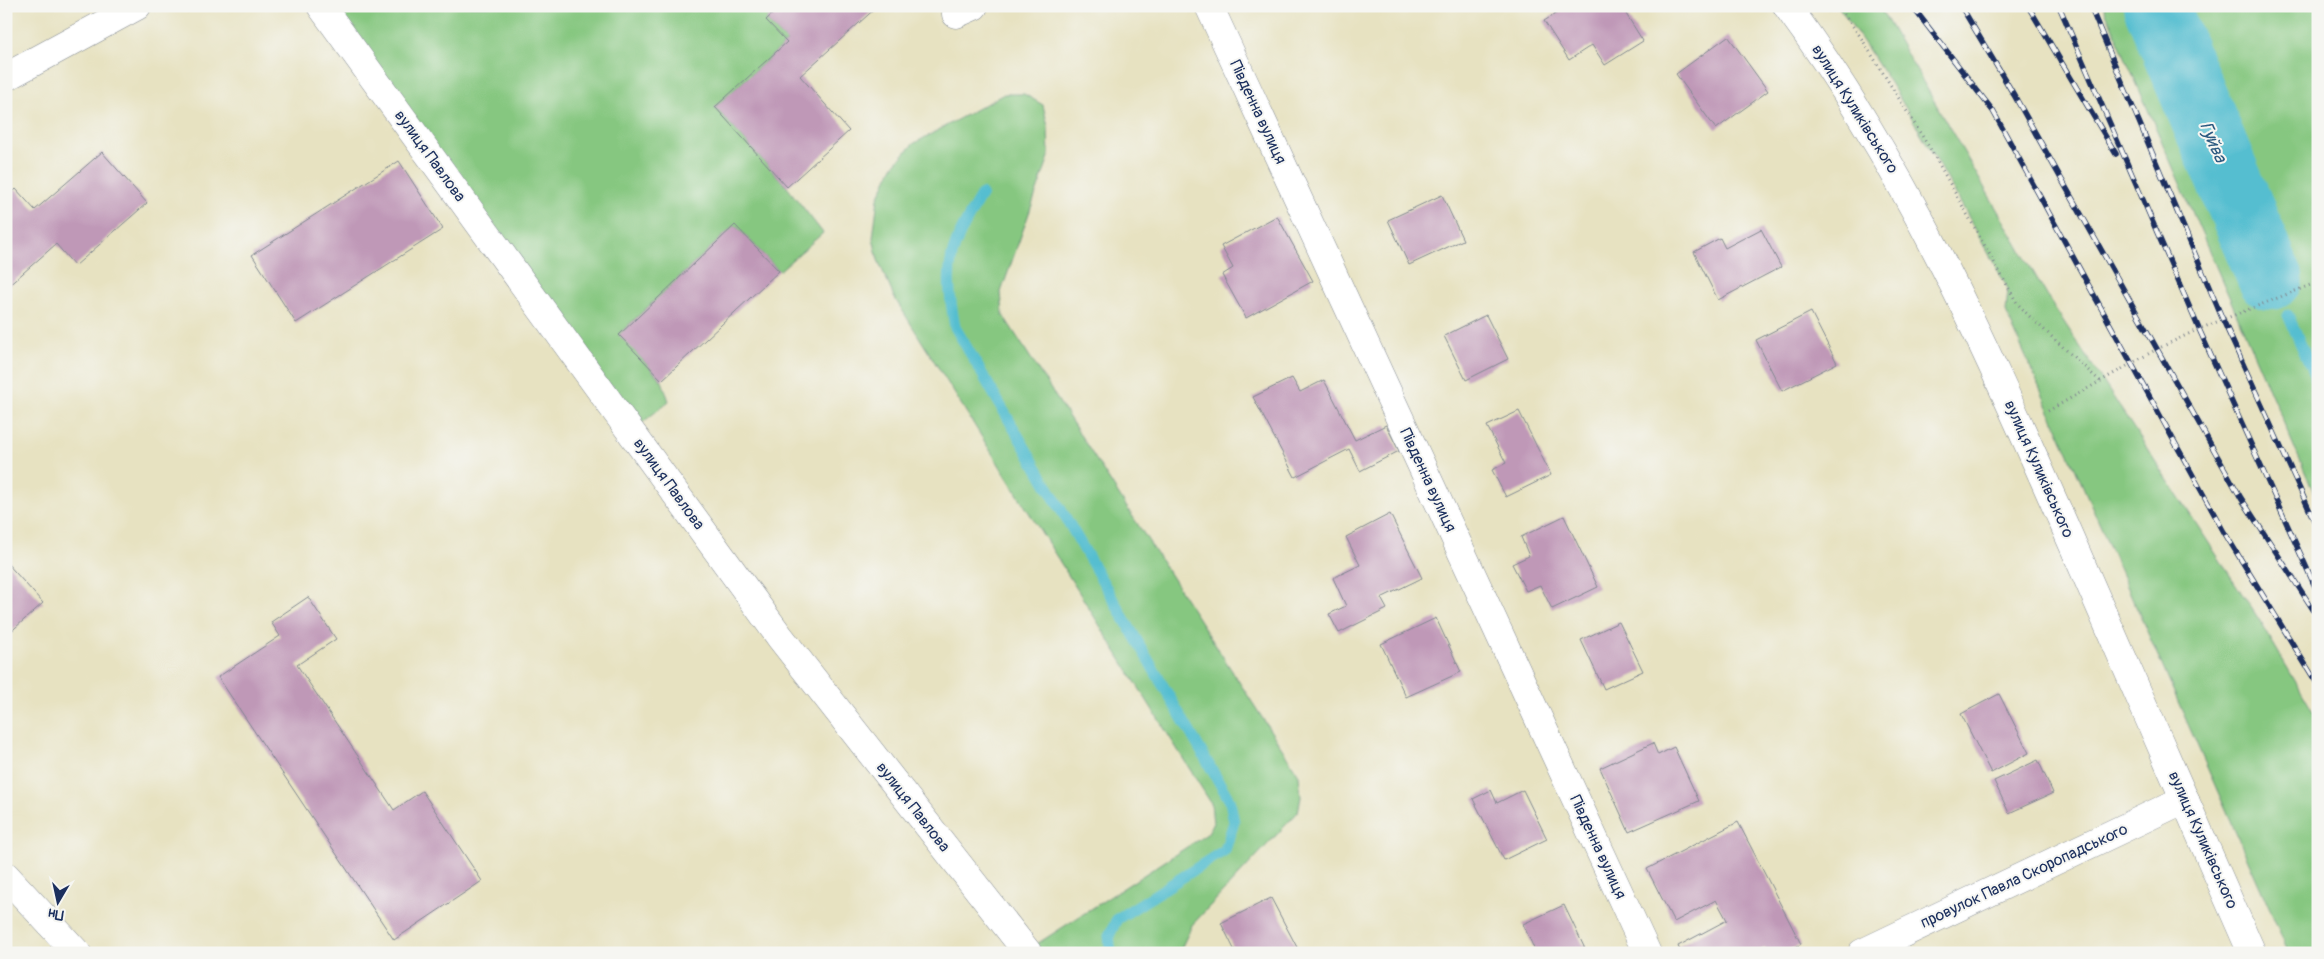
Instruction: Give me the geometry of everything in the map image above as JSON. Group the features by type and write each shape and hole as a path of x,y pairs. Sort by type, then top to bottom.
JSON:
{"street":[{"path":"6,77 137,6"},
{"name":"вулиця Павлова","path":"321,6 780,637 1028,953"},
{"name":"Південна вулиця","path":"1209,6 1647,953"},
{"name":"вулиця Куликівського","path":"1788,6 1862,117 1923,222 1953,281 2020,426 2252,953"},
{"name":"провулок Павла Скоропадського","path":"1862,953 2185,799"},
{"path":"6,876 77,953"}],"path":[{"path":"1838,6 1860,36 1931,150 2018,303 2028,315 2101,382"},
{"path":"2044,413 2156,349 2318,282"}],"green space":[{"path":"321,6 781,6 766,20 787,42 715,107 787,187 823,233 779,271 735,225 619,334 662,381 669,401 631,432"},
{"path":"1838,6 1879,6 2049,299 2260,621 2318,720 2318,953 2289,953 2006,312 2008,289 1948,180 1885,74"},
{"path":"2103,6 2318,6 2318,502"},
{"path":"1004,94 1024,94 1043,105 1048,127 1049,157 1001,292 1003,315 1299,775 1301,797 1298,812 1192,925 1179,953 1028,953 1026,951 1207,834 1213,824 1211,803 894,297 878,260 873,238 878,198 893,166 913,144"}],"building":[{"path":"781,6 878,6 800,76 849,131 787,187 715,107 787,42 766,20"},
{"path":"1568,6 1621,6 1643,41 1605,65 1592,45 1569,60 1544,21"},
{"path":"1728,36 1768,91 1716,129 1676,74"},
{"path":"102,152 147,203 75,266 56,244 6,288 6,198 16,189 35,210"},
{"path":"399,161 443,229 296,323 252,255"},
{"path":"1442,195 1463,240 1409,265 1388,220"},
{"path":"1277,216 1313,281 1246,318 1222,275 1233,268 1221,246"},
{"path":"735,225 779,271 662,380 619,335"},
{"path":"1761,229 1781,267 1718,300 1694,252 1720,238 1725,248"},
{"path":"1811,312 1837,363 1782,391 1756,340"},
{"path":"1486,315 1508,359 1466,380 1444,336"},
{"path":"1292,378 1300,392 1324,380 1355,440 1386,425 1399,451 1360,471 1349,449 1295,477 1253,397"},
{"path":"1519,411 1551,475 1506,497 1492,470 1506,463 1487,426"},
{"path":"1390,514 1422,578 1381,598 1387,609 1339,633 1329,614 1346,606 1333,578 1360,565 1346,537"},
{"path":"1564,516 1598,587 1552,609 1540,585 1526,591 1512,564 1529,556 1521,537"},
{"path":"6,562 43,603 6,636"},
{"path":"308,597 336,639 297,665 394,810 422,791 482,881 394,940 218,677 280,636 271,622"},
{"path":"1436,618 1461,672 1406,697 1381,644"},
{"path":"1619,622 1643,671 1604,689 1581,640"},
{"path":"1999,694 2029,753 1991,773 1961,714"},
{"path":"1653,743 1658,755 1674,747 1699,801 1629,832 1600,768"},
{"path":"2038,760 2053,793 2009,813 1994,781"},
{"path":"1491,790 1497,803 1523,790 1547,839 1504,860 1473,799"},
{"path":"1738,822 1801,944 1785,953 1767,953 1765,948 1755,953 1681,953 1678,946 1727,920 1716,900 1674,922 1647,869"},
{"path":"1271,898 1300,953 1236,953 1221,923"},
{"path":"1564,905 1587,953 1536,953 1523,924"}],"waterway":[{"name":"Гуйва","path":"2156,6 2270,277"},
{"path":"982,194 962,229 952,257 950,287 955,327 1230,801 1234,822 1225,850 1117,919 1109,936 1111,953"},
{"name":"Гуйва","path":"2288,315 2318,384"}],"railway":[{"path":"1912,6 1993,111 2224,532 2318,685"},
{"path":"1961,6 2014,95 2241,498 2318,617"},
{"path":"2028,6 2116,154"},
{"path":"2059,6 2199,329 2318,593"},
{"path":"2090,6 2223,320 2318,529"}]}
